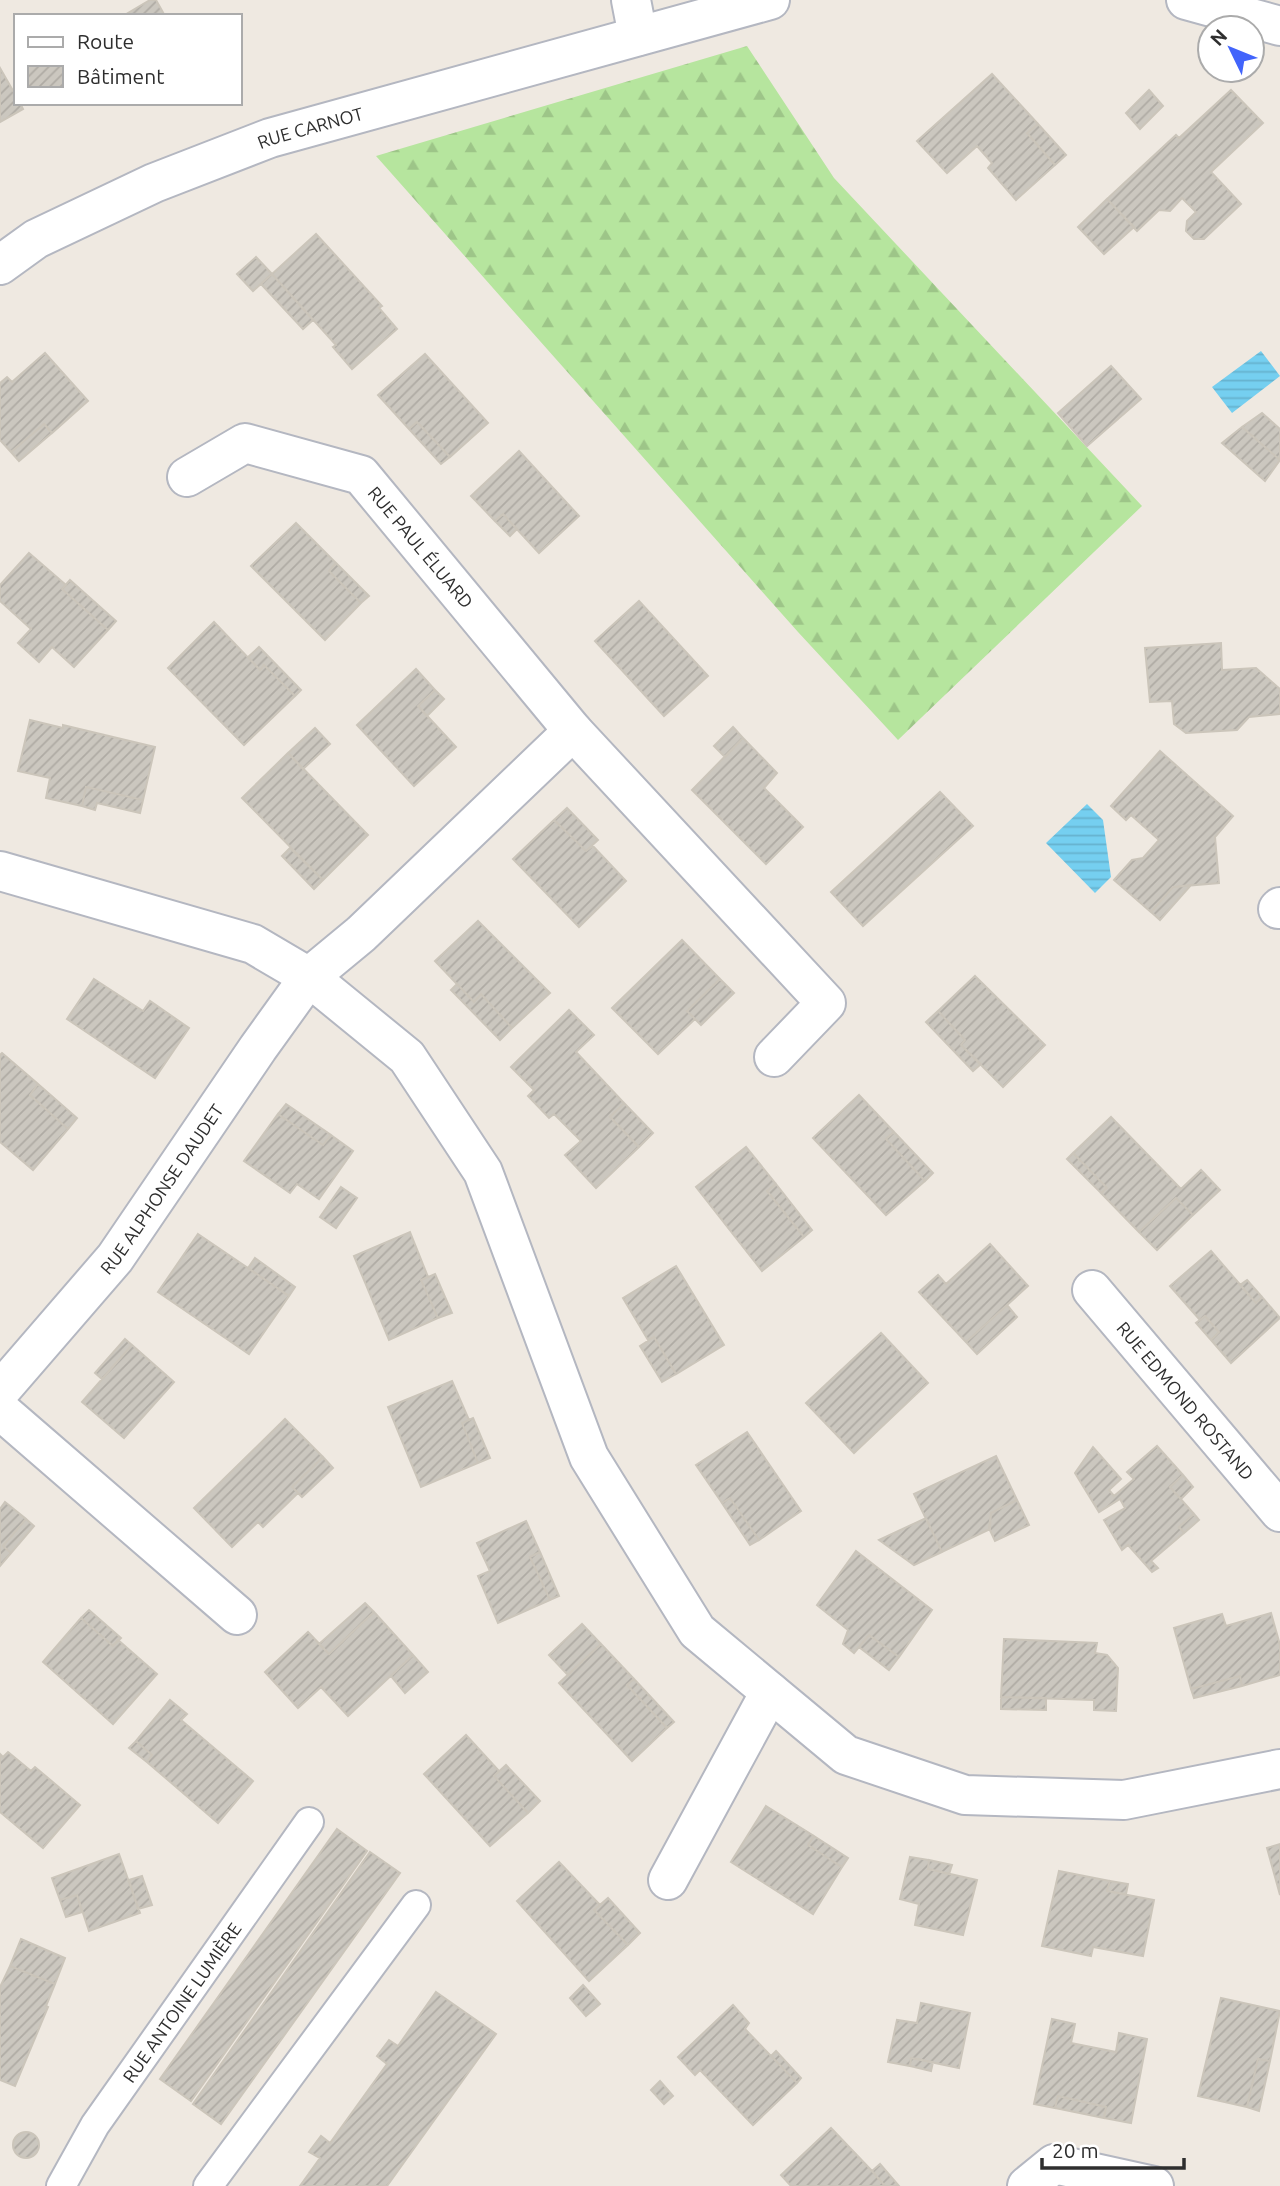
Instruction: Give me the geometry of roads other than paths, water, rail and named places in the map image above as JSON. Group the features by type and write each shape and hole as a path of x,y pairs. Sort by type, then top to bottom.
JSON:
{"street":[{"name":"RUE CARNOT","path":"0,265 36,239 154,183 270,138 635,18 770,0"},
{"path":"1186,0 1280,26"},
{"name":"RUE PAUL ÉLUARD","path":"187,477 245,443 361,475 573,731 826,1003 774,1056"},
{"path":"309,977 361,934 573,731"},
{"path":"0,871 253,944 309,977 407,1057 483,1172 589,1457 697,1631 846,1755 965,1795 1124,1800 1280,1769"},
{"name":"RUE ALPHONSE DAUDET","path":"0,1391 115,1258 309,977"},
{"name":"RUE EDMOND ROSTAND","path":"1092,1290 1280,1512"},
{"path":"0,1410 237,1615"},
{"path":"668,1880 770,1692"},
{"path":"1027,2186 1055,2164 1154,2186"}],"lane":[{"name":"RUE ANTOINE LUMIÈRE","path":"61,2186 94,2125 309,1822"},
{"path":"208,2186 416,1905"}],"water":[{"path":"1261,351 1280,376 1232,413 1212,387"},
{"path":"1087,804 1103,820 1111,877 1095,893 1046,843"}]}
